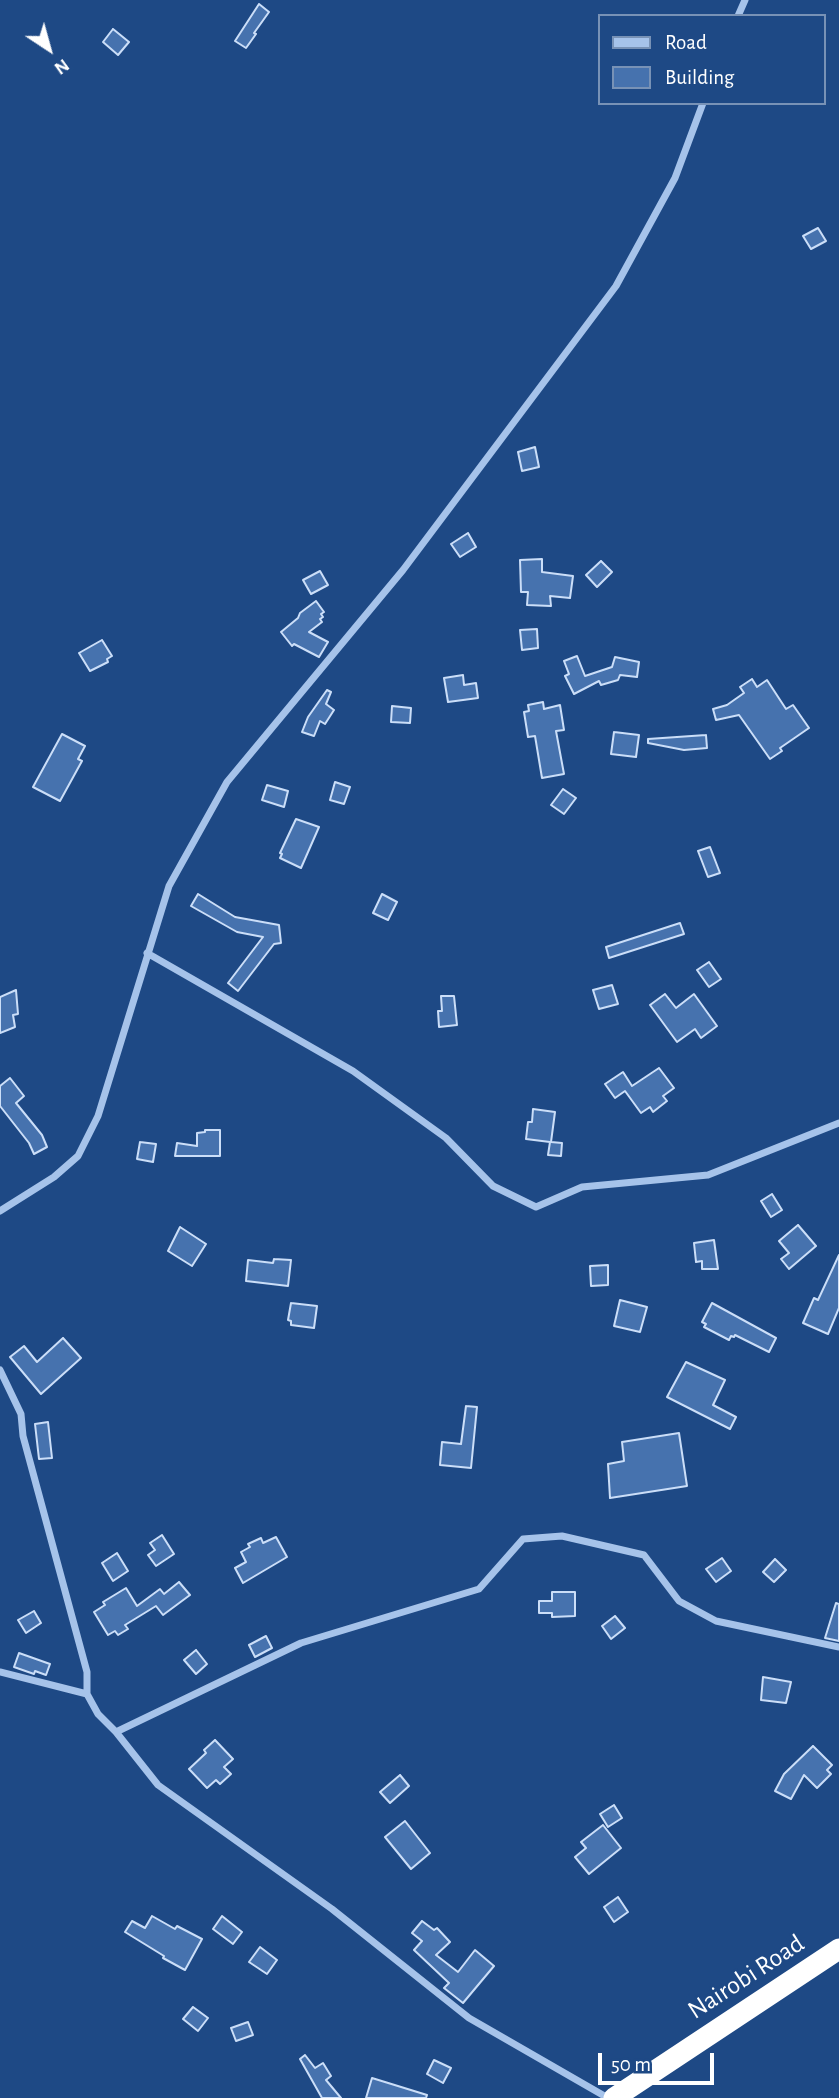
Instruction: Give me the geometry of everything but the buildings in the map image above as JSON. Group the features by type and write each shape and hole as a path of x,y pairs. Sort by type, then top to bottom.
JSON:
{"highway":[{"name":"Nairobi Road","path":"614,2098 839,1949"}],"street":[{"path":"0,1211 54,1177 78,1156 99,1116 169,886 227,782 403,570 616,286 675,178 702,105"},
{"path":"147,953 354,1071 446,1138 493,1186 536,1207 582,1187 708,1175 839,1123"},
{"path":"0,1370 21,1414 23,1436 86,1672 87,1694 98,1714 116,1732 158,1785 332,1909 469,2018 608,2098"},
{"path":"116,1732 301,1643 479,1589 523,1539 562,1536 644,1555 679,1601 716,1621 839,1647"},
{"path":"0,1672 87,1694"}]}
